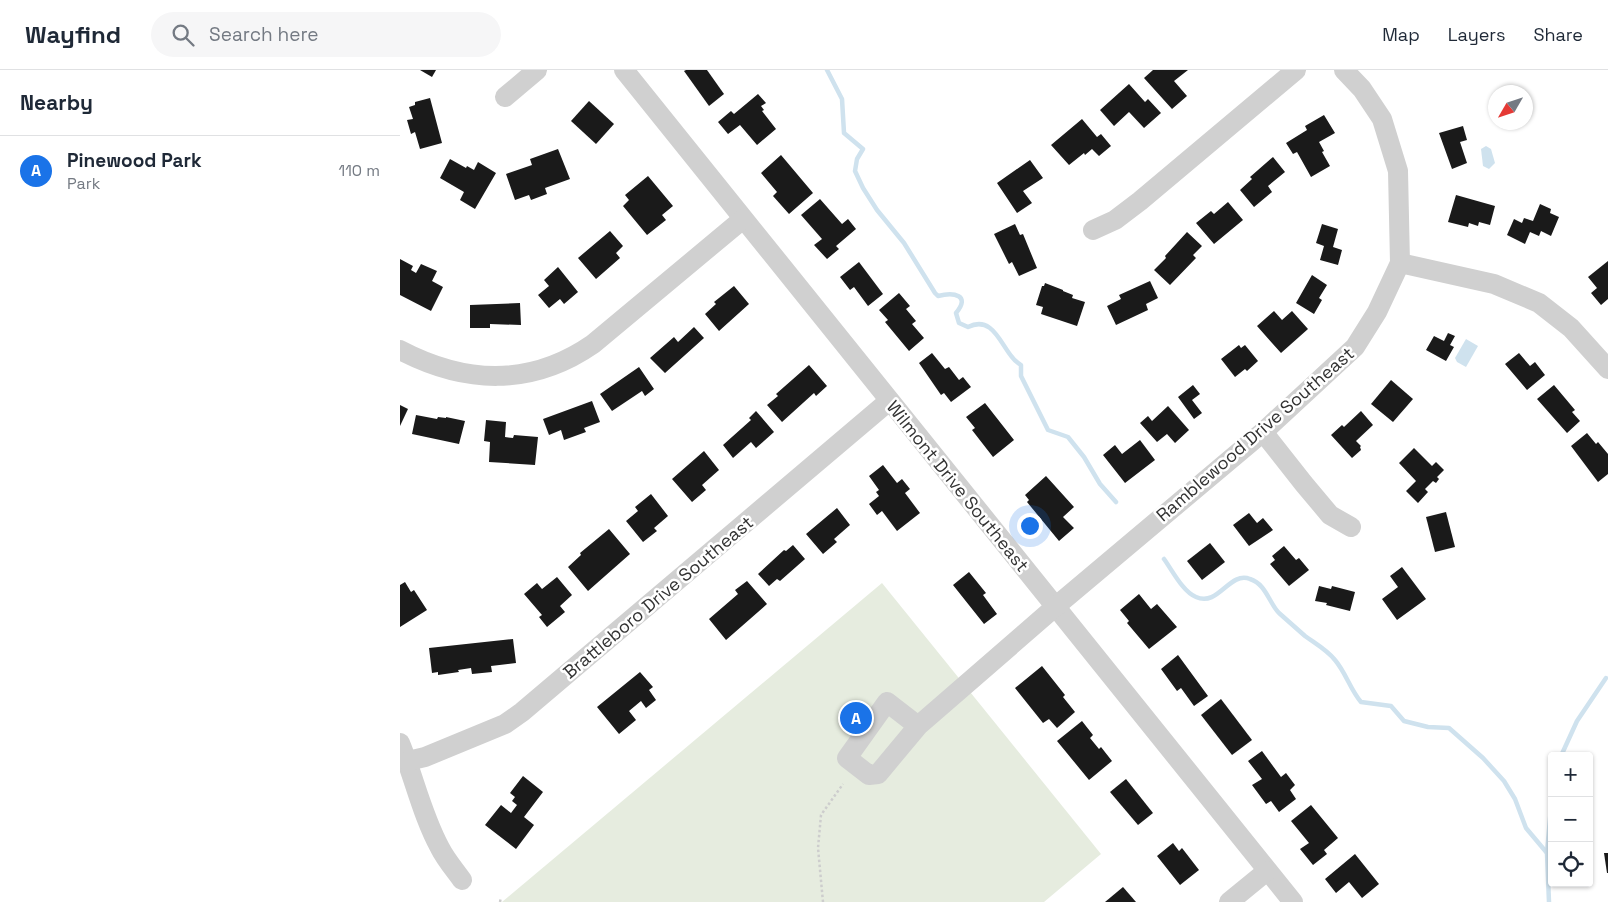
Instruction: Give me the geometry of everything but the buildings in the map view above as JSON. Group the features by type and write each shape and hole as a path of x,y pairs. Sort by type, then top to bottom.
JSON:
{"street":[{"path":"504,97 538,70"},
{"name":"Wilmont Drive Southeast","path":"624,70 1293,902"},
{"path":"1093,230 1115,220 1143,199 1296,70"},
{"name":"Ramblewood Drive Southeast","path":"918,726 1055,607 1263,432 1355,347 1377,312 1400,263 1398,171 1382,118 1362,89 1344,70"},
{"path":"400,350 440,368 456,372 514,376 548,367 572,357 593,344 743,219"},
{"path":"1400,263 1494,284 1539,303 1571,328 1605,360"},
{"name":"Brattleboro Drive Southeast","path":"408,762 505,724 522,712 889,401"},
{"path":"1263,432 1330,515 1351,528"},
{"path":"400,742 422,806 440,849 462,880"},
{"path":"1229,902 1267,871"}],"path":[{"path":"823,902 818,848 821,815 843,784"},
{"path":"500,902 501,897"}],"shaded area":[{"path":"882,583 1101,854 1044,902 502,902"}],"water":[{"path":"1486,146 1491,149 1495,163 1489,169 1483,166 1481,149"},
{"path":"1466,339 1478,346 1466,367 1457,362 1455,358"}],"waterway":[{"path":"827,70 842,99 844,133 863,149 857,159 855,171 877,210 904,243 935,293 938,296 950,294 959,296 962,302 956,313 959,323 968,327 976,324 983,325 994,332 1013,358 1021,365 1021,376 1048,430 1068,437 1084,457 1100,484 1116,502"},
{"path":"1164,559 1182,586 1196,597 1204,599 1218,594 1236,580 1243,578 1255,581 1264,589 1279,613 1335,660 1361,702 1391,706 1404,721 1428,727 1449,728 1483,758 1504,781 1515,799 1526,828 1547,853"},
{"path":"1563,752 1577,721 1606,678"},
{"path":"1549,902 1547,853 1552,797"}],"place":[{"name":"Pinewood Park","path":"856,718"}]}
